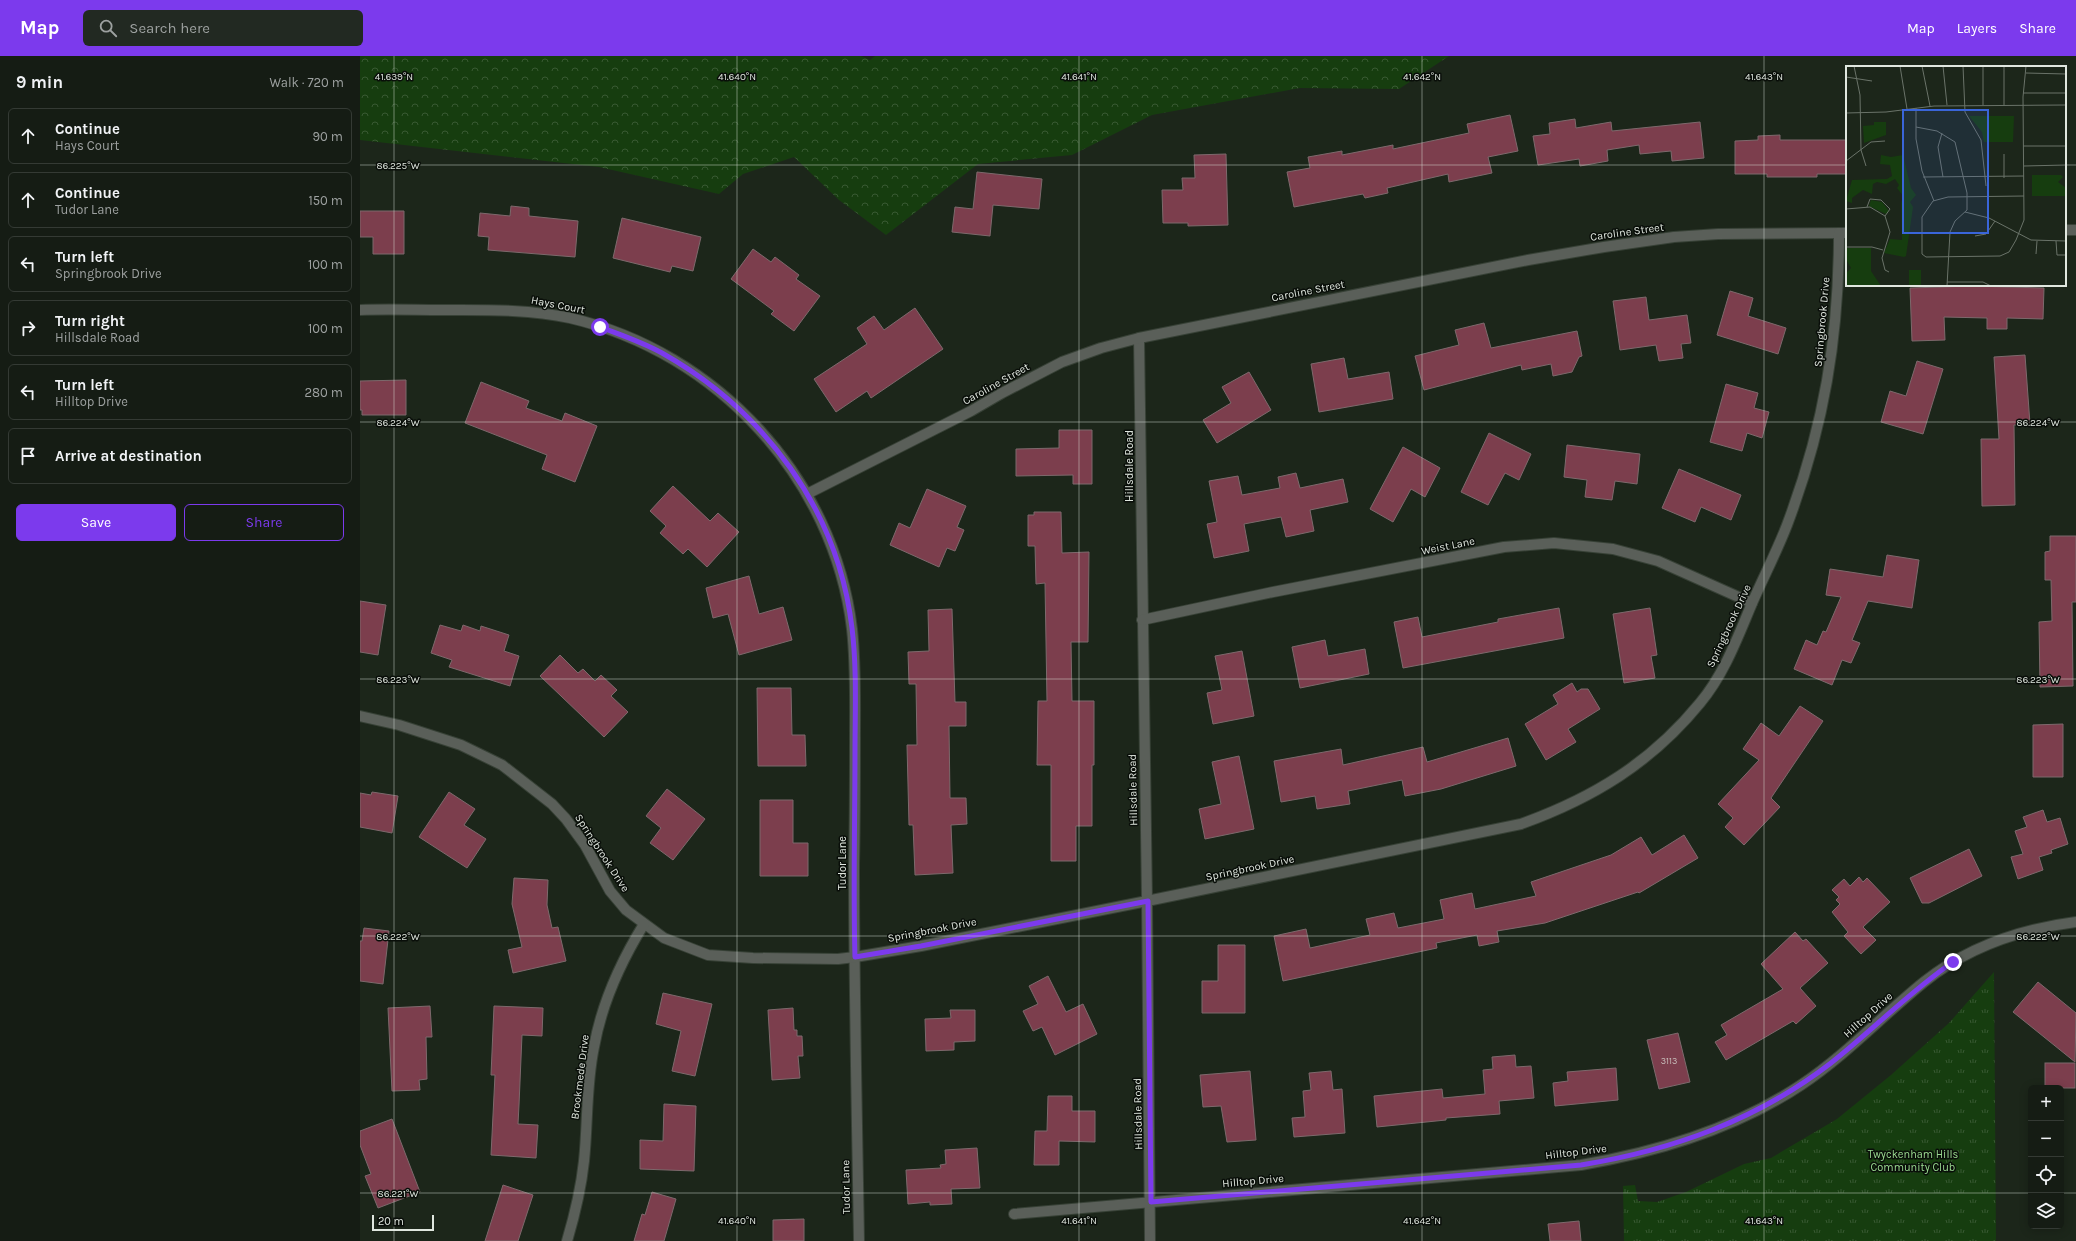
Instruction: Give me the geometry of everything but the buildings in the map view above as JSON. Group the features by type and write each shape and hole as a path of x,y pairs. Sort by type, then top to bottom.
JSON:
{"street":[{"name":"Caroline Street","path":"807,494 971,411 1062,362 1101,348 1139,338 1504,265 1604,247 1674,237 1718,234 1843,232"},
{"name":"Springbrook Drive","path":"360,716 399,725 461,745 502,765 552,804 561,814 585,845 610,891 626,910 664,938 708,955 752,958 838,959 855,957 921,946 1148,901 1520,824 1554,812 1591,794 1624,775 1654,750 1699,704 1714,684 1734,648 1799,493 1825,402 1833,353 1838,307 1843,232"},
{"name":"Hays Court","path":"360,310 516,310 572,319 638,341 662,353 687,369 741,411 762,431 788,462 807,494"},
{"name":"Hillsdale Road","path":"1139,338 1142,620 1148,901 1151,1202 1150,1241"},
{"name":"Tudor Lane","path":"807,494 831,544 845,594 852,628 856,678 855,957 859,1241"},
{"name":"Weist Lane","path":"1142,620 1273,592 1504,547 1546,543 1576,544 1613,549 1658,561 1752,603"},
{"name":"Hilltop Drive","path":"1014,1214 1581,1165 1619,1159 1658,1149 1733,1123 1768,1105 1801,1085 1862,1037 1924,982 1953,962 1985,946 2019,933 2050,925 2076,922"},
{"name":"Brookmede Drive","path":"567,1241 578,1204 584,1161 593,1048 601,1016 613,981 644,924"}],"green space":[{"path":"360,56 861,56 870,60 875,56 1449,56 1399,89 1300,88 1152,115 1072,155 978,164 886,235 839,200 794,157 743,174 719,194 599,167 360,140"},
{"name":"Twyckenham Hills Community Club","path":"1994,972 1996,1241 1624,1241 1623,1186 1635,1185 1638,1201 1657,1202 1686,1192 1744,1164 1771,1158 1837,1119 1891,1075 1949,1023"}],"route":[{"path":"600,327 638,341 662,353 720,393 741,411 762,431 797,475 831,544 845,594 852,628 856,678 855,957 921,946 952,938 1148,901 1151,1202 1341,1184 1581,1165 1619,1159 1658,1149 1733,1123 1768,1105 1801,1085 1832,1063 1924,982 1953,962"}]}
